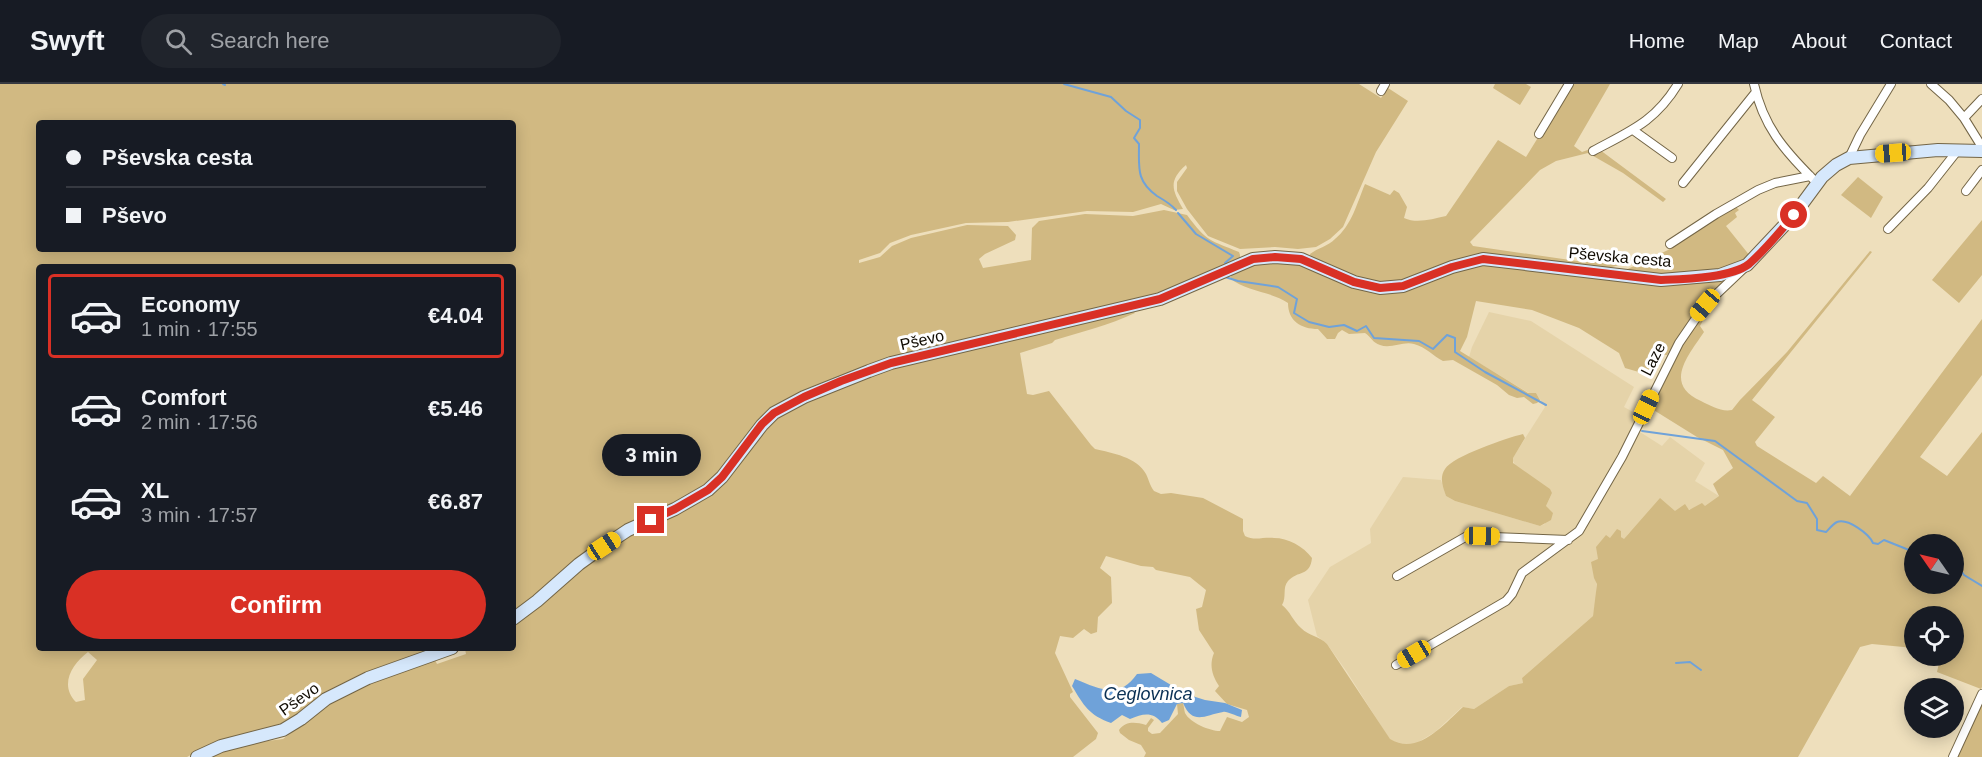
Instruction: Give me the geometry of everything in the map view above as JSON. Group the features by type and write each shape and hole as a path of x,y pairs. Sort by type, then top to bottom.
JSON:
{"street":[{"path":"1539,134 1569,84"},
{"path":"1593,151 1633,130 1655,115 1678,84"},
{"name":"Pševska cesta","path":"1670,244 1758,190 1775,183 1814,180 1849,158 1860,135 1892,84"},
{"path":"1849,158 1982,149 1964,118 1949,100 1930,84"},
{"path":"1755,88 1761,112 1781,146 1814,180"},
{"path":"1683,183 1755,88"},
{"path":"1964,118 1982,99"},
{"path":"1633,130 1672,158"},
{"path":"1888,230 1928,188 1958,150"},
{"path":"1966,191 1982,170"},
{"name":"Pševska cesta","path":"1301,259 1354,282 1380,288 1403,286 1452,267 1483,259 1661,280 1720,275 1747,266 1794,215 1814,180"},
{"name":"Pševo","path":"516,617 579,564 628,530 675,509 708,490 722,477 762,424 774,413 804,397 891,363 1160,299 1253,259 1275,257 1301,259"},
{"name":"Laze","path":"1396,665 1506,601 1522,573 1579,531 1622,457 1678,343 1693,319 1747,266"},
{"path":"1397,576 1467,536 1568,540"},
{"name":"Pševo","path":"197,757 221,746 283,730 326,699 368,678 444,651"},
{"path":"1953,757 1982,694"}],"shaded area":[{"path":"0,84 1359,84 1381,98 1388,88 1408,101 1376,152 1343,227 1330,239 1316,247 1240,249 1208,236 1187,209 1177,191 1177,182 1187,168 1186,165 1174,181 1174,191 1183,209 1174,210 1161,204 1133,212 1087,211 1008,222 966,223 911,235 890,243 880,253 859,260 859,263 880,257 892,246 911,238 967,225 1008,226 1016,235 1015,240 979,259 983,268 1031,260 1032,228 1039,221 1085,214 1133,216 1164,210 1187,215 1205,235 1239,252 1240,255 1240,258 1174,290 994,335 794,397 739,448 707,486 516,611 516,264 36,264 36,651 428,651 382,666 352,679 285,723 187,757 0,757","holes":["88,652 97,660 83,679 85,700 76,702 68,689 70,675 77,662"]},
{"path":"1495,84 1526,84 1531,87 1520,105 1493,88"},
{"path":"1571,84 1610,84 1574,146 1582,152 1596,147 1666,199 1663,202 1623,173 1588,153 1556,161 1540,170 1470,242 1473,246 1584,262 1617,261 1619,265 1605,269 1496,256 1417,279 1378,284 1353,278 1311,258 1310,254 1332,241 1346,227 1365,184 1390,195 1394,190 1399,193 1407,207 1404,218 1409,220 1430,220 1446,216 1498,140 1526,157"},
{"path":"1858,177 1883,197 1871,218 1841,195"},
{"path":"1736,207 1739,210 1735,213 1737,217 1726,226 1750,256 1697,308 1667,355 1656,354 1649,375 1625,368 1619,353 1579,328 1532,310 1476,301 1467,337 1460,351 1528,393 1536,393 1540,400 1533,404 1524,397 1517,398 1509,395 1497,385 1453,360 1443,361 1414,344 1384,346 1376,343 1365,333 1349,334 1342,330 1335,339 1327,339 1318,329 1297,323 1290,315 1288,303 1236,283 1230,278 1234,272 1270,261 1300,262 1372,291 1480,264 1615,275 1668,250"},
{"path":"1982,220 1982,275 1959,303 1932,280"},
{"path":"1870,251 1872,252 1752,400 1775,417 1755,442 1757,446 1816,483 1823,476 1850,496 1982,319 1982,375 1920,457 1947,476 1982,432 1981,689 1964,682 1964,678 1953,678 1937,672 1938,666 1964,666 1964,606 1904,606 1904,647 1872,644 1860,647 1798,757 1144,757 1146,753 1141,745 1129,740 1119,730 1131,723 1146,725 1151,718 1154,720 1148,731 1152,734 1160,733 1178,714 1177,704 1183,703 1185,713 1191,720 1216,731 1220,731 1227,717 1242,722 1249,717 1247,710 1227,704 1215,691 1219,686 1212,670 1214,653 1199,630 1196,609 1202,607 1206,590 1190,577 1106,556 1100,568 1111,577 1112,603 1098,617 1097,632 1091,634 1084,629 1073,638 1060,636 1055,653 1073,692 1070,697 1098,733 1096,739 1073,757 210,757 245,744 283,739 334,700 386,676 435,660 437,664 466,654 465,651 516,651 516,622 579,570 632,534 676,515 713,493 765,429 789,409 888,370 1133,311 1135,313 1115,321 1020,353 1027,394 1033,395 1049,391 1095,449 1137,463 1146,474 1154,491 1161,494 1171,493 1203,498 1243,519 1245,536 1285,539 1304,550 1312,558 1311,564 1306,571 1288,581 1282,605 1301,628 1327,644 1390,739 1410,744 1438,730 1463,707 1474,709 1509,686 1523,683 1522,678 1593,616 1597,584 1591,562 1598,559 1596,547 1606,535 1610,538 1617,529 1621,531 1621,537 1624,539 1660,498 1675,511 1685,504 1689,510 1702,503 1705,506 1719,496 1713,484 1733,468 1723,450 1652,409 1681,344 1706,310 1707,313 1700,326 1704,332 1682,369 1683,386 1690,394 1712,407 1732,410 1787,352"},
{"path":"1489,312 1531,321 1634,387 1624,407 1635,413 1640,405 1652,409 1640,432 1662,446 1670,437 1705,463 1695,481 1719,496 1705,507 1675,511 1629,533 1624,540 1621,537 1598,559 1593,616 1522,678 1523,683 1509,686 1474,709 1462,707 1435,732 1415,744 1400,745 1390,740 1347,672 1327,644 1317,636 1308,600 1330,567 1371,543 1370,529 1403,477 1441,480 1446,496 1455,501 1540,526 1545,524 1546,506 1552,493 1516,467 1512,459 1545,407 1536,393 1529,393 1469,357"},
{"path":"1523,434 1525,438 1513,458 1513,463 1550,489 1552,493 1546,506 1553,513 1551,520 1540,526 1455,501 1446,496 1442,476 1450,464 1481,448"},
{"path":"1982,702 1982,757 1956,757"}],"water":[{"name":"Ceglovnica","path":"1151,673 1186,694 1225,703 1242,710 1241,717 1225,712 1195,717 1183,703 1177,704 1169,720 1162,723 1151,715 1130,719 1122,715 1111,723 1097,717 1088,709 1072,686 1075,679 1101,689 1116,690 1130,682 1137,674"}],"waterway":[{"path":"1064,84 1111,97 1140,120 1140,128 1134,138 1139,144 1139,167 1142,179 1150,190 1176,210"},
{"path":"1178,213 1196,234 1233,256 1225,263"},
{"path":"1225,277 1278,287 1297,299 1294,313 1309,322 1329,327 1344,325 1357,331 1366,326 1374,338 1419,341 1433,349 1447,335 1455,338 1455,352 1485,372 1546,405"},
{"path":"1642,431 1715,441 1797,501 1807,503 1817,519 1817,530 1826,532 1837,522 1847,522 1863,531 1873,543 1878,544 1884,540 1904,548"},
{"path":"1964,575 1982,586"},
{"path":"1676,663 1690,662 1701,670"}],"route":[{"path":"651,520 708,490 722,477 762,424 774,413 804,397 891,363 1160,299 1253,259 1275,257 1301,259 1354,282 1380,288 1403,286 1452,267 1483,259 1661,280 1681,279 1720,275 1747,266 1794,215"}]}
